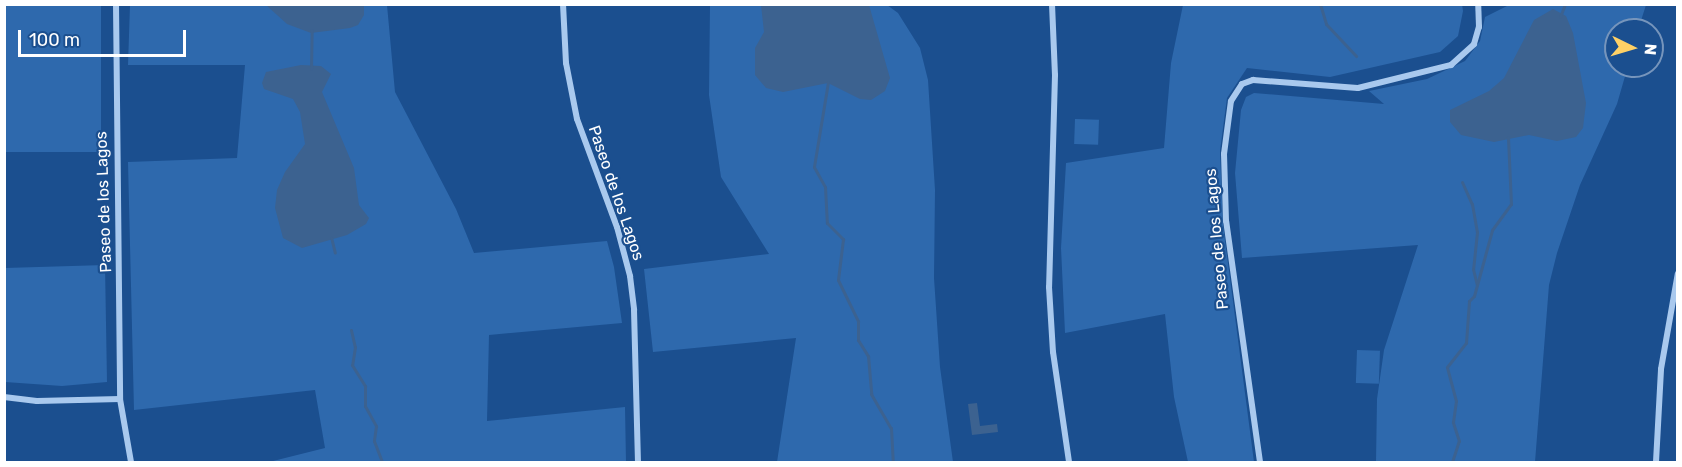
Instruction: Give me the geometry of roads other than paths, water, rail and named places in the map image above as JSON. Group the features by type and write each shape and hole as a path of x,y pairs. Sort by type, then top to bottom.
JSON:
{"street":[{"name":"Paseo de los Lagos","path":"116,4 120,399 131,462"},
{"name":"Paseo de los Lagos","path":"563,4 566,63 577,119 617,227 630,276 634,310 638,462"},
{"path":"1052,4 1055,75 1049,287 1053,352 1069,462"},
{"name":"Paseo de los Lagos","path":"1260,462 1244,366 1226,221 1224,154 1231,101 1242,84 1253,80 1358,88 1451,65 1474,44 1479,27 1478,4"},
{"path":"1656,462 1661,369 1677,273"},
{"path":"4,397 37,401 120,399"}],"waterway":[{"path":"1320,4 1326,24 1356,56"},
{"path":"1560,17 1565,4"},
{"path":"311,69 312,30"},
{"path":"828,82 814,167 825,187 827,223 843,239 838,280 858,321 858,340 868,356 871,394 891,428 893,462"},
{"path":"1452,462 1459,441 1453,422 1456,401 1447,367 1466,343 1469,301 1474,296 1492,230 1511,204 1508,137"},
{"path":"1462,182 1472,204 1477,232 1473,269 1477,285"},
{"path":"331,237 335,253"},
{"path":"351,330 355,347 352,365 365,386 365,406 376,426 374,441 382,462"}]}
